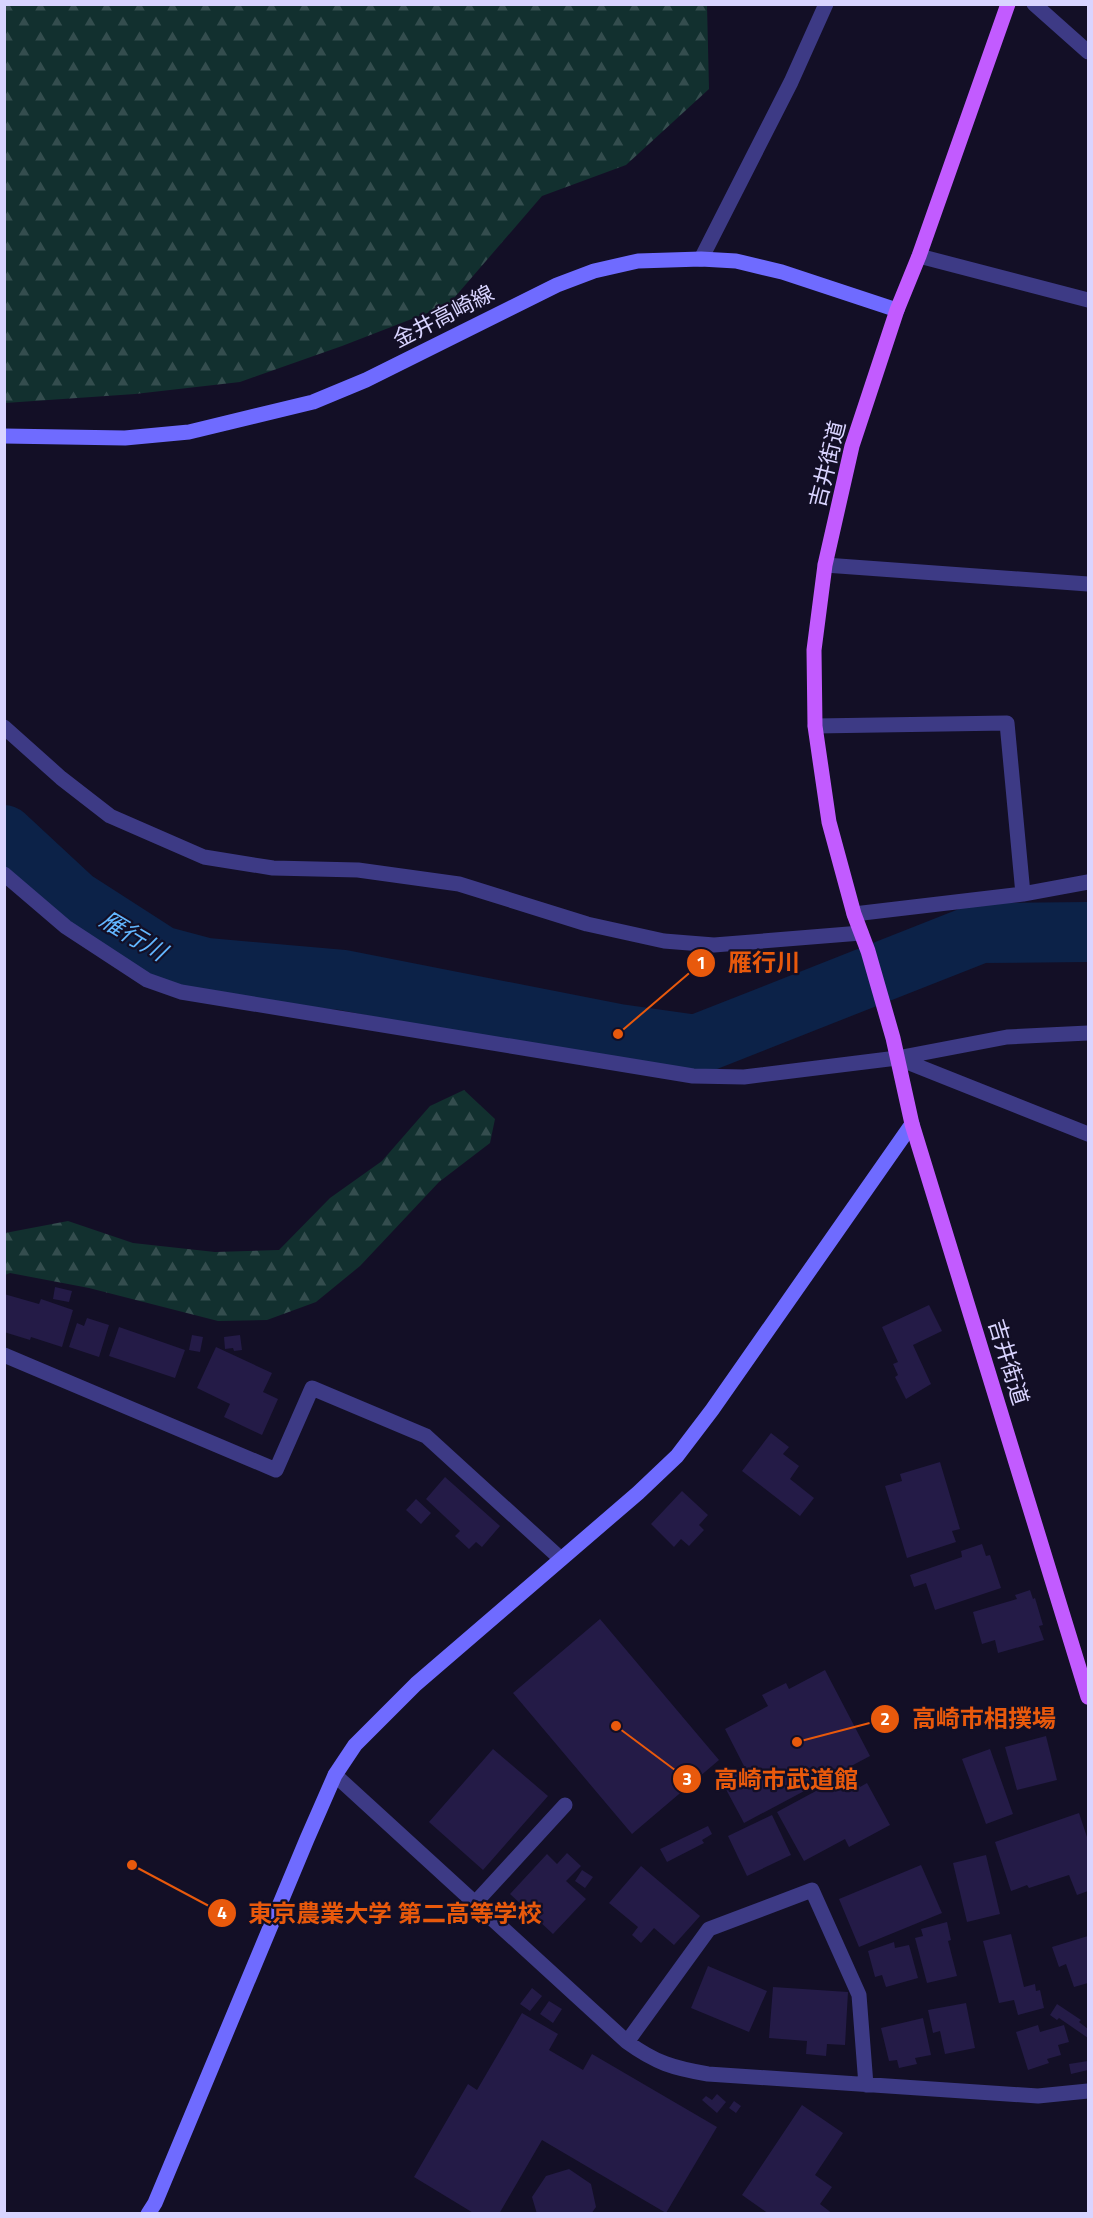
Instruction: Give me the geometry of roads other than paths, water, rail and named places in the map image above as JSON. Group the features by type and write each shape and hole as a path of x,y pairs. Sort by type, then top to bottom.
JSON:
{"main road":[{"name":"吉井街道","path":"1008,4 919,256 897,310 852,446 825,565 814,650 815,726 829,822 854,914 868,951 893,1038 912,1124 1089,1697"}],"street":[{"path":"701,259 791,82 826,4"},
{"path":"1034,4 1089,52"},
{"path":"919,256 1089,300"},
{"name":"金井高崎線","path":"4,436 125,438 189,432 313,402 366,380 556,285 594,271 638,261 701,259 736,261 783,272 897,310"},
{"path":"825,565 1089,584"},
{"path":"815,726 1007,723 1023,894"},
{"path":"4,727 61,778 110,816 204,857 273,868 358,870 459,884 587,924 664,941 714,945 861,933"},
{"path":"4,874 66,927 147,980 181,992 693,1076 744,1077 897,1058 1007,1037 1089,1033"},
{"path":"854,914 1023,894 1089,882"},
{"path":"897,1058 1089,1134"},
{"path":"148,2214 155,2203 336,1775 355,1745 416,1684 638,1493 677,1456 712,1410 912,1124"},
{"path":"4,1355 276,1470 312,1389 426,1436 561,1559"},
{"path":"336,1775 627,2042 648,2057 675,2069 708,2074 1038,2096 1089,2091"},
{"path":"475,1903 566,1805"},
{"path":"627,2042 709,1929 812,1890 859,1995 866,2085"}],"waterway":[{"name":"雁行川","path":"4,835 74,900 161,956 206,968 343,980 618,1034 696,1045 980,933 1088,932"}],"place":[{"name":"雁行川","path":"618,1034"},
{"name":"高崎市武道館","path":"616,1726"},
{"name":"高崎市相撲場","path":"797,1742"},
{"name":"東京農業大学 第二高等学校","path":"132,1865"}]}
